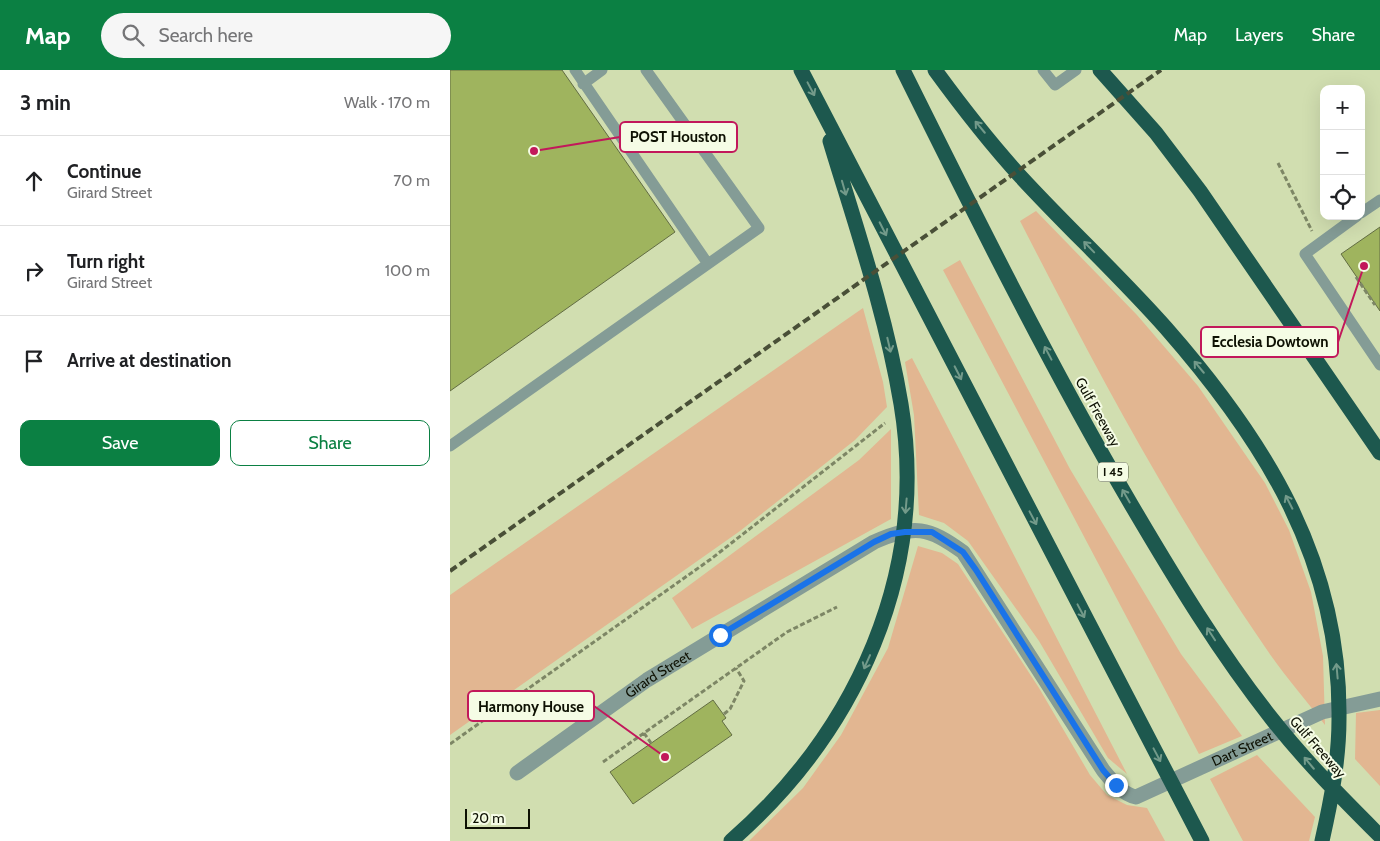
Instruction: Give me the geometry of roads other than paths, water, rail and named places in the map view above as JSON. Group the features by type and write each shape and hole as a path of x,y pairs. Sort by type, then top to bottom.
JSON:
{"highway":[{"path":"801,70 1202,841"},
{"name":"Gulf Freeway","path":"904,70 974,212 1074,404 1175,579 1214,640 1272,719 1322,778 1380,836"},
{"path":"935,70 957,100 1021,176 1159,321 1206,376 1264,456 1293,508 1323,592 1333,637 1338,674 1339,720 1336,763 1322,841"},
{"path":"1100,70 1156,133 1200,191 1380,452"},
{"path":"731,841 795,777 829,732 848,702 879,635 903,539 906,500 906,457 897,380 882,319 821,108"}],"street":[{"name":"Girard Street","path":"517,773 647,680 874,542 891,534 920,531 932,532 963,552 1103,770 1123,792 1136,797"},
{"name":"Dart Street","path":"1136,797 1322,712 1380,699"}],"lane":[{"path":"575,70 708,264"},
{"path":"583,84 602,70"},
{"path":"450,446 759,228 646,70"},
{"path":"1043,70 1055,85 1076,70"},
{"path":"1365,210 1380,200"},
{"path":"1352,220 1305,254 1380,365"}],"railway":[{"path":"450,571 1161,70"}],"place":[{"name":"POST Houston","path":"534,151"},
{"name":"Ecclesia Dowtown","path":"1364,266"},
{"name":"Harmony House","path":"665,757"}]}
